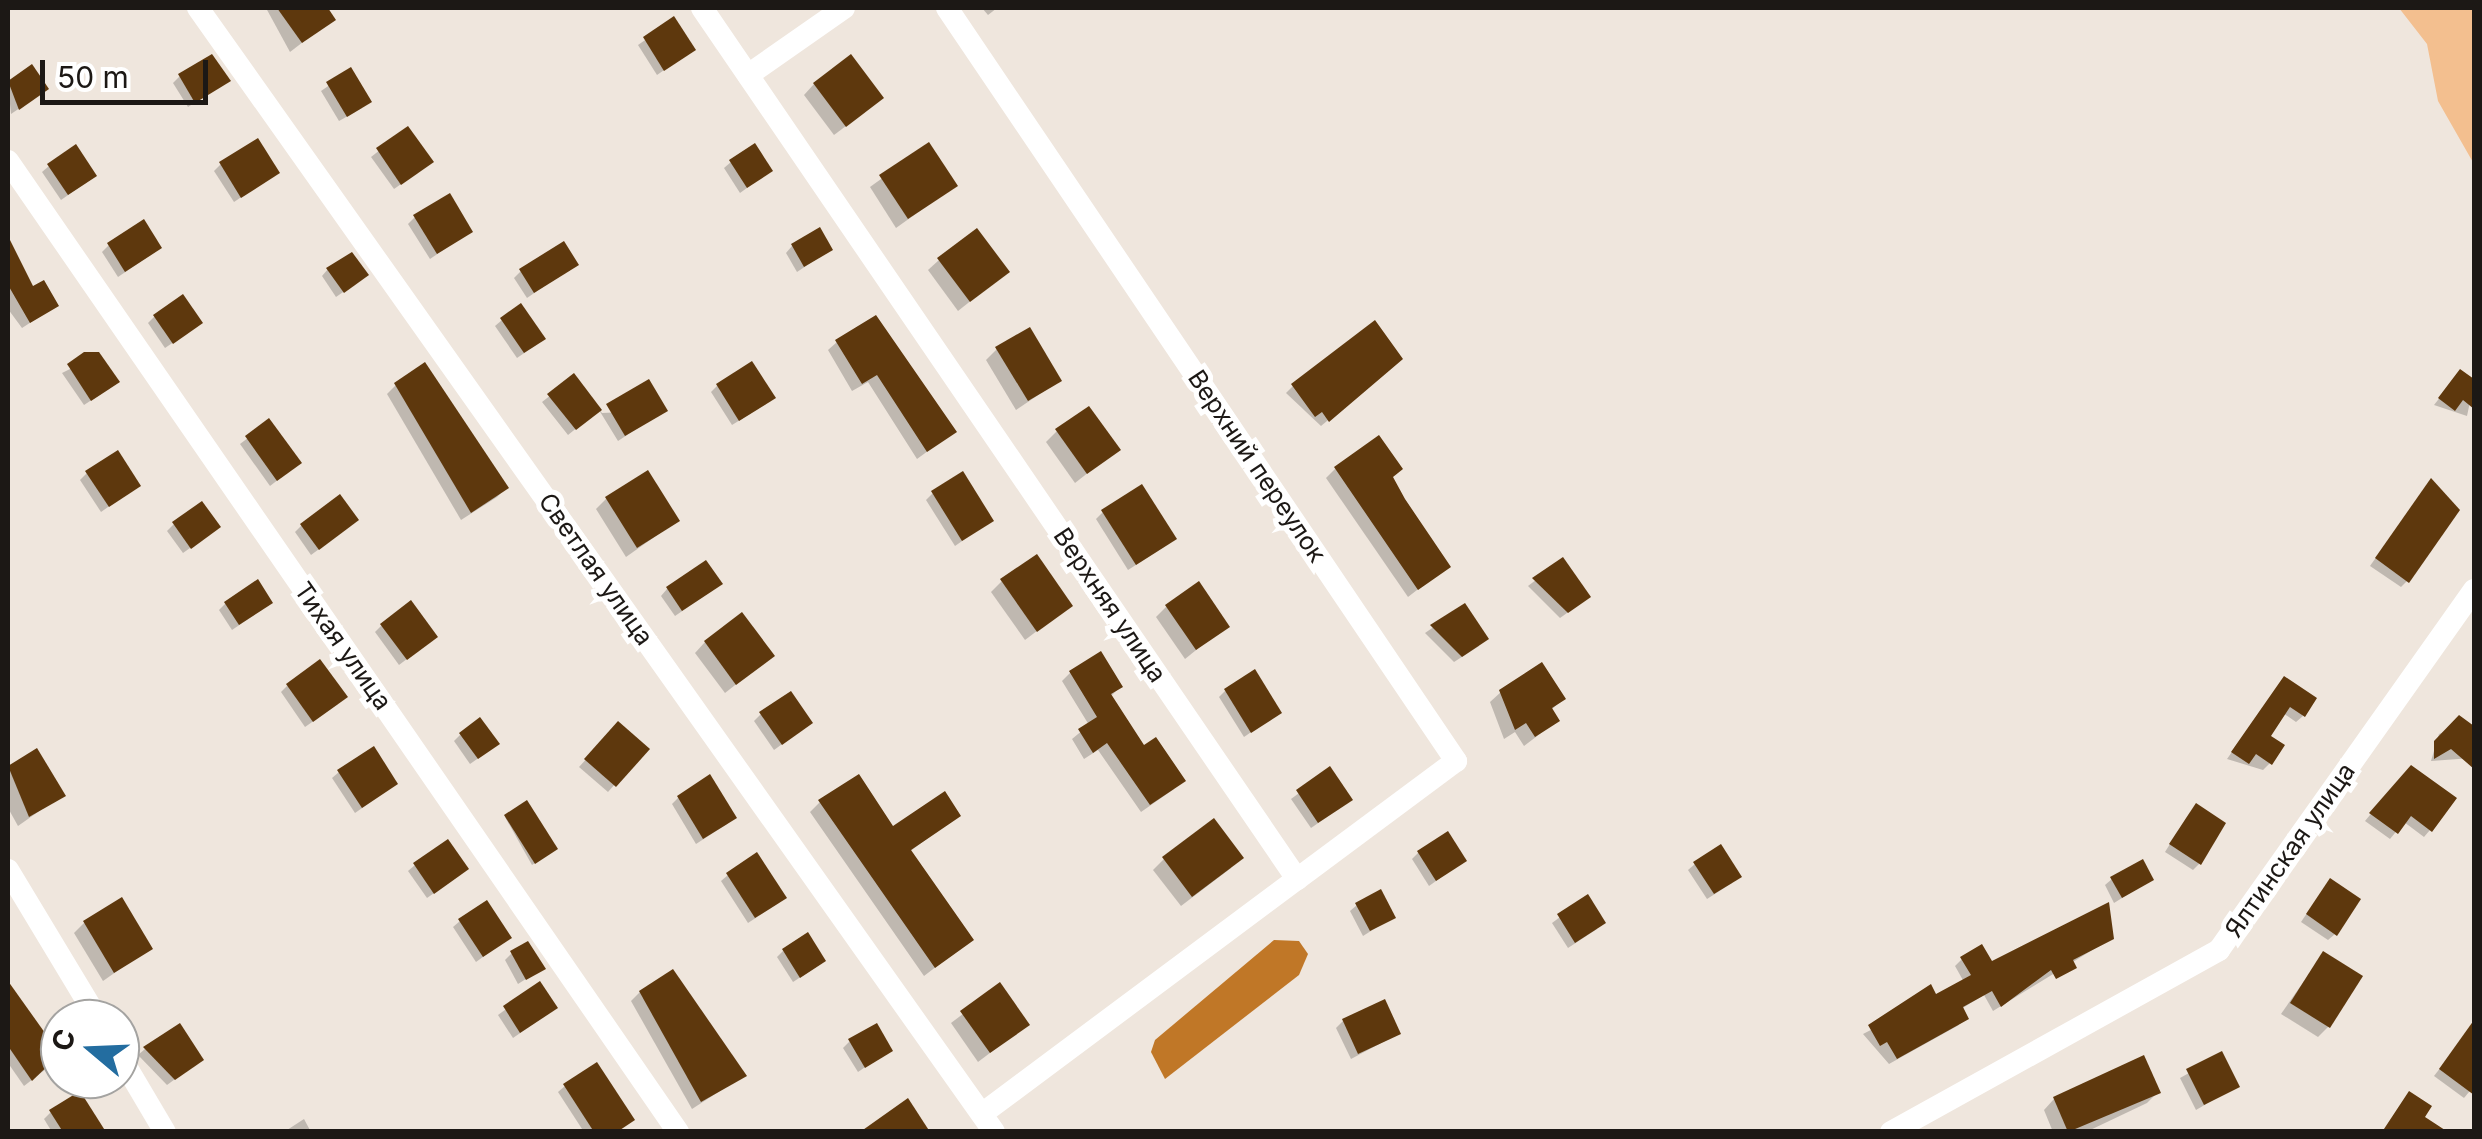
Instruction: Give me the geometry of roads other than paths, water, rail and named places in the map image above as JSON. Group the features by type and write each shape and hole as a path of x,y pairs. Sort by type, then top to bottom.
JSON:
{"street":[{"name":"Светлая улица","path":"198,8 988,1122"},
{"name":"Верхняя улица","path":"702,8 1297,878"},
{"path":"748,75 844,8"},
{"name":"Верхний переулок","path":"947,8 1456,761 1297,878"},
{"name":"Тихая улица","path":"10,170 678,1132"},
{"name":"Ялтинская улица","path":"1891,1132 2218,950 2474,590"},
{"path":"8,870 86,999"},
{"path":"988,1122 1297,878"},
{"path":"140,1089 166,1132"}]}
